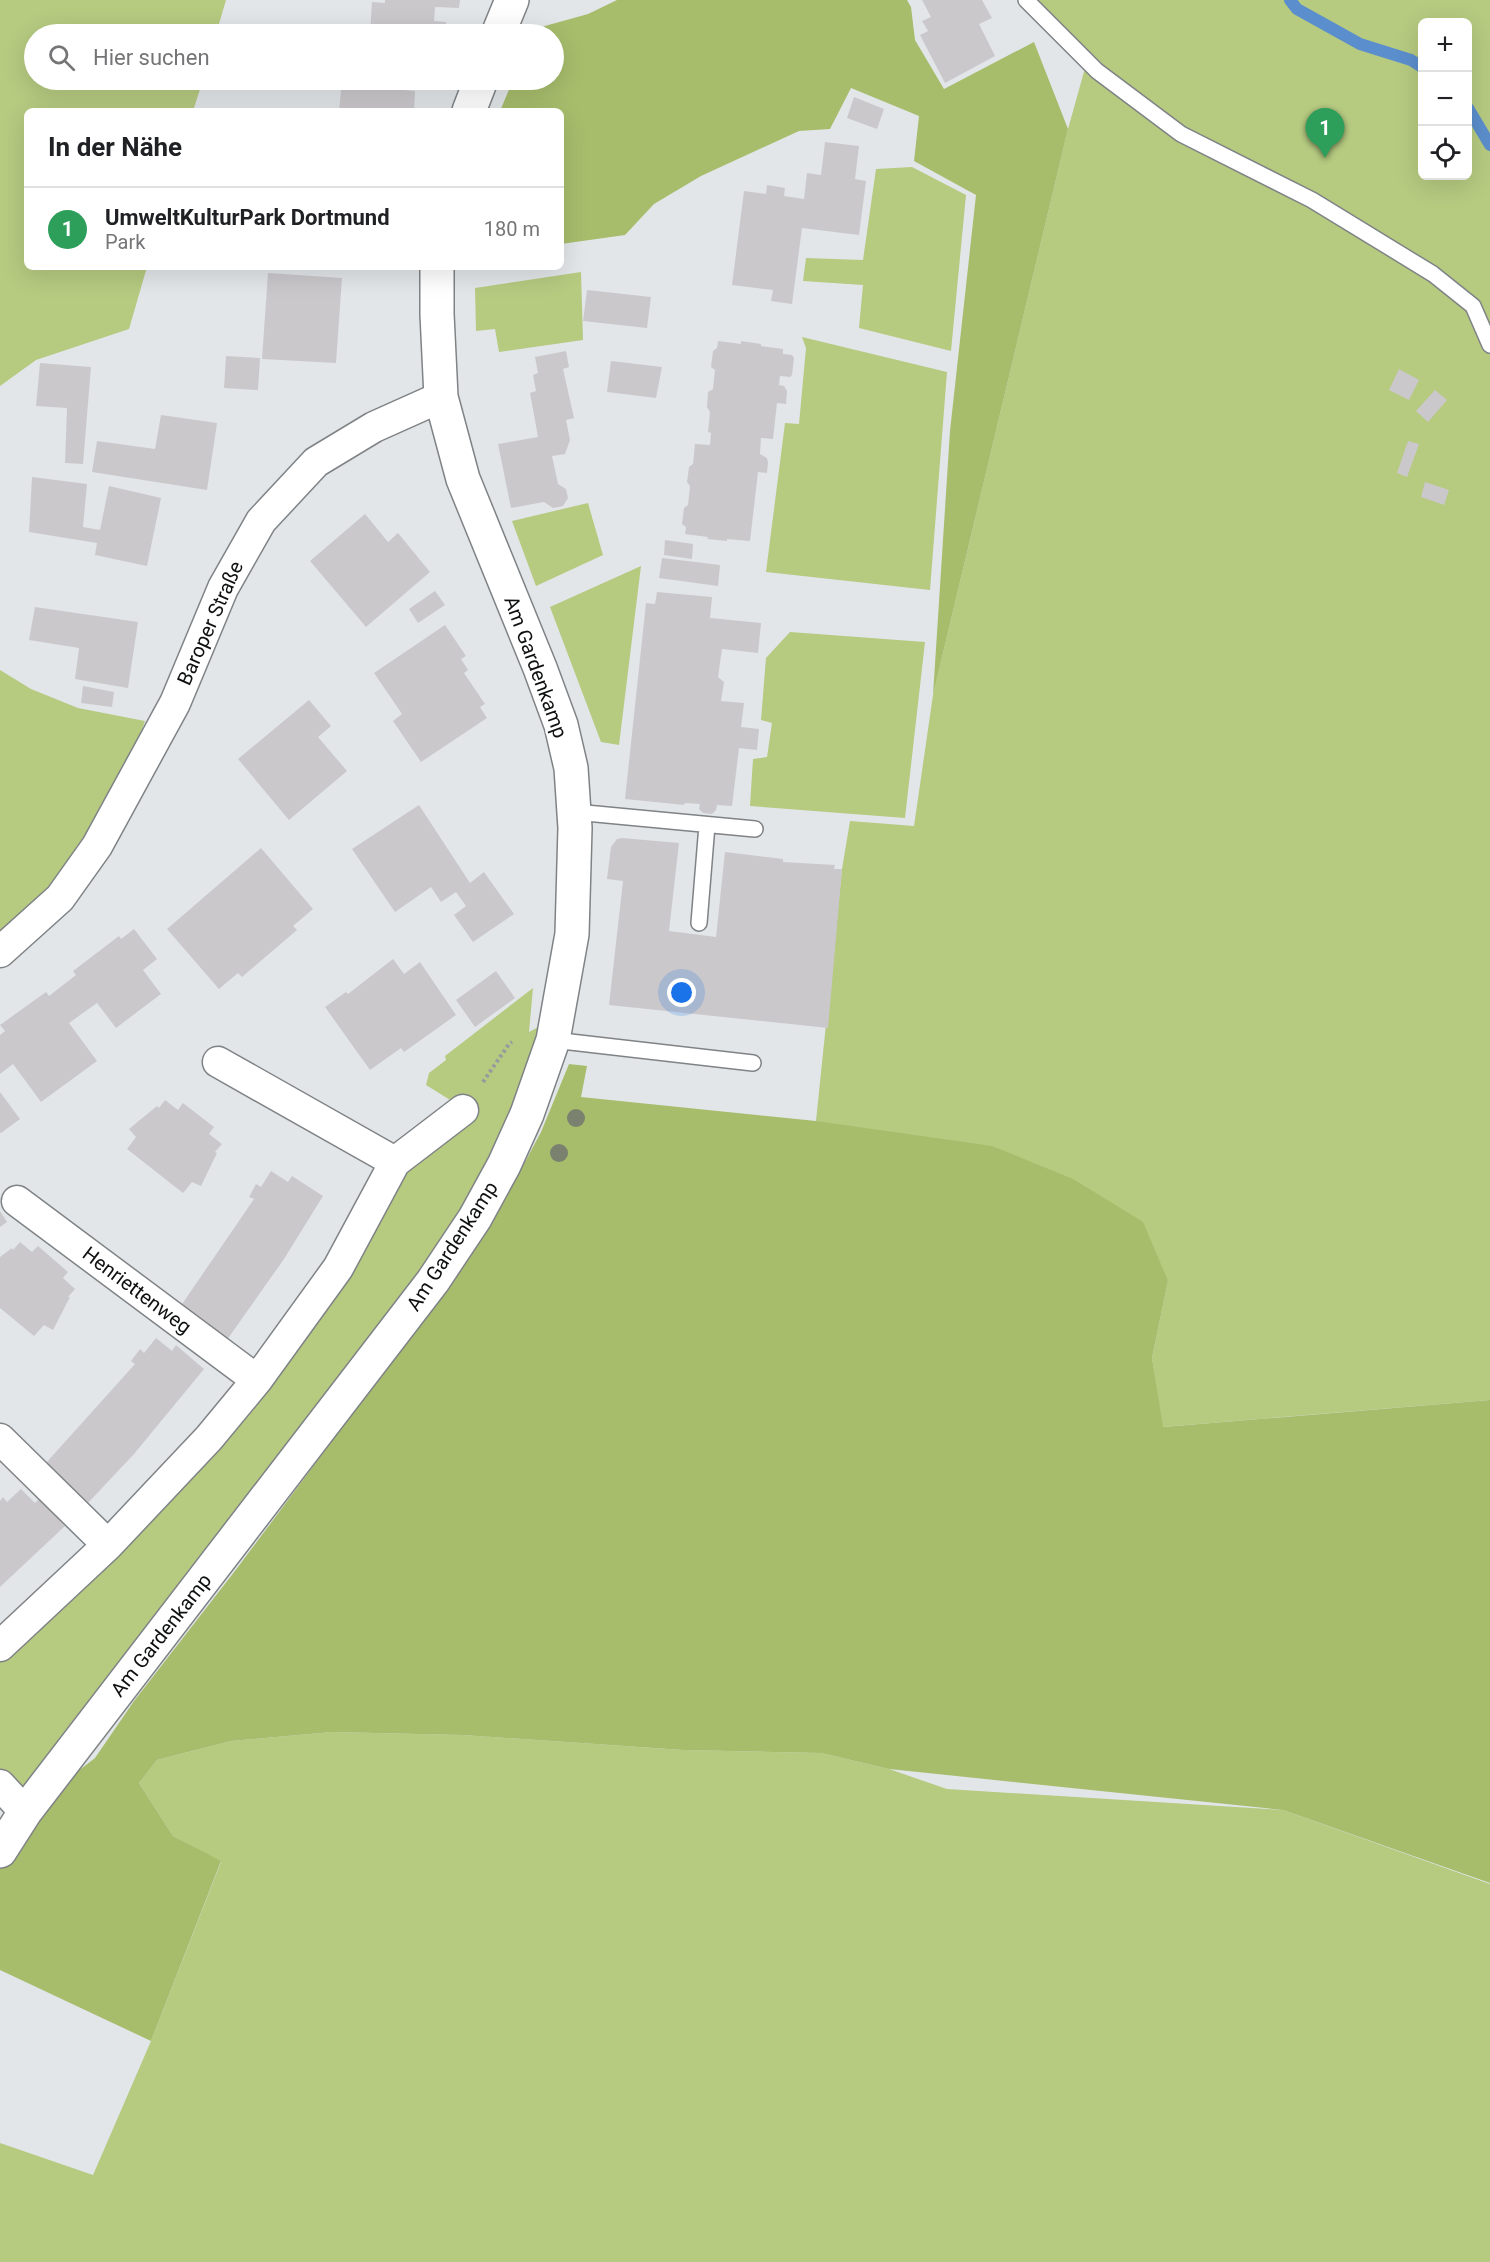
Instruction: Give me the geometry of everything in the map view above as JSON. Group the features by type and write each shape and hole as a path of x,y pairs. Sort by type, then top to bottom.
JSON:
{"street":[{"path":"502,24 512,0 524,0"},
{"path":"470,108 477,90"},
{"path":"437,270 441,397"},
{"name":"Am Gardenkamp","path":"0,1851 25,1812 433,1281 475,1218 504,1165 527,1114 553,1040 572,934 575,812 571,768 561,725 540,668 463,479 441,397"},
{"name":"Baroper Straße","path":"0,952 60,898 97,846 175,703 223,588 261,521 316,462 374,427 441,397"},
{"path":"218,1062 394,1162"},
{"path":"0,1646 108,1545 209,1438 257,1380 338,1268 394,1162 463,1110"},
{"name":"Henriettenweg","path":"17,1201 257,1380"},
{"path":"0,1439 108,1545"},
{"path":"0,1785 25,1812"}],"lane":[{"path":"1026,0 1097,71 1181,134 1312,200 1433,274 1473,306 1490,345"},
{"path":"575,812 754,829"},
{"path":"699,923 707,825"},
{"path":"553,1040 753,1063"}],"green space":[{"path":"0,0 226,0 219,24 24,24 24,90 200,90 194,108 24,108 24,270 146,270 129,329 36,360 0,386"},
{"path":"617,0 907,0 911,7 915,40 944,89 1034,42 1068,129 933,695 950,431 976,195 914,161 919,116 851,88 830,129 799,131 701,176 654,204 625,235 564,244 564,108 501,108 509,90 564,90 564,24 552,24 588,14"},
{"path":"1035,0 1490,0 1490,1400 1162,1427 1152,1358 1168,1281 816,1121 842,869 850,821 914,826 933,695 1068,129 1087,61"},
{"path":"912,167 966,195 951,351 859,328 863,285 803,281 806,258 863,260 876,169"},
{"path":"581,272 583,340 499,352 495,329 476,331 475,288"},
{"path":"802,337 947,372 930,590 766,572 785,423 799,424 806,348"},
{"path":"588,503 603,555 536,586 512,521"},
{"path":"641,566 619,745 601,742 550,607"},
{"path":"790,632 925,642 905,818 750,806 753,759 767,757 772,723 761,720 766,658"},
{"path":"0,670 31,689 78,708 145,721 138,741 73,864 0,937"},
{"path":"533,988 529,1032 557,1017 504,1165 25,1812 0,1785 0,1646 108,1545 455,1103 426,1085 429,1073 446,1060 445,1056"},
{"path":"569,1064 587,1066 581,1097 816,1121 992,1146 1073,1179 1143,1222 1168,1281 1152,1358 1163,1427 1490,1400 1490,1883 1283,1810 889,1769 821,1753 683,1750 462,1735 332,1732 231,1741 157,1760 139,1783 173,1836 221,1861 151,2041 0,1970 0,1850 25,1812 95,1758 134,1701 238,1567 426,1315 502,1205 541,1132"},
{"path":"332,1732 462,1735 683,1750 821,1753 889,1769 947,1789 1283,1810 1490,1884 1490,2262 0,2262 0,2143 93,2175 151,2041 221,1862 173,1836 139,1783 157,1760 231,1741"}],"building":[{"path":"385,0 460,0 459,8 435,7 434,21 446,22 446,24 371,24 372,2 385,3"},
{"path":"922,0 982,0 992,18 979,24 995,56 945,83 920,35 928,31 922,21 931,17"},
{"path":"341,90 415,91 414,108 339,108"},
{"path":"854,97 884,109 877,129 847,118"},
{"path":"825,142 859,146 855,179 866,181 859,235 802,228 792,304 771,301 773,290 732,285 744,191 766,194 767,185 785,188 784,196 804,199 807,173 821,175"},
{"path":"268,273 342,278 336,363 262,359"},
{"path":"587,290 651,297 647,328 583,321"},
{"path":"718,341 761,344 761,346 783,349 783,354 792,355 794,358 792,375 790,377 780,376 779,385 784,386 787,391 786,404 777,403 773,439 761,438 760,454 767,458 767,473 758,472 750,541 707,539 708,537 685,534 686,527 682,524 684,508 688,505 690,486 687,482 689,467 693,464 695,444 710,445 708,392 713,389 715,370 711,367 713,351 717,348"},
{"path":"566,351 569,367 563,369 574,418 566,420 570,440 565,454 552,456 558,484 566,489 568,498 563,506 553,508 544,502 511,508 498,444 538,437 530,393 536,391 533,375 538,373 535,357"},
{"path":"226,356 260,358 258,390 224,388"},
{"path":"611,361 662,367 656,398 607,392"},
{"path":"40,363 91,367 83,464 65,463 67,408 36,406"},
{"path":"1399,369 1419,380 1409,400 1389,390"},
{"path":"1435,390 1447,400 1428,422 1416,411"},
{"path":"161,415 217,423 207,490 92,472 97,441 155,449"},
{"path":"1408,441 1419,444 1407,477 1397,473"},
{"path":"32,477 87,484 83,527 100,530 109,486 161,498 147,566 95,555 97,543 29,532"},
{"path":"1425,482 1449,490 1444,505 1421,497"},
{"path":"365,514 388,542 398,533 430,572 366,627 310,561"},
{"path":"665,540 693,544 692,559 664,555"},
{"path":"662,558 720,565 718,586 659,578"},
{"path":"435,591 445,605 418,623 409,609"},
{"path":"657,592 712,597 710,618 761,623 758,653 722,649 718,677 724,682 721,701 744,703 741,727 759,729 757,750 739,748 732,806 717,805 712,814 703,813 699,809 700,804 685,803 684,805 625,799 646,603 655,604"},
{"path":"35,607 138,622 128,688 75,679 79,648 29,640"},
{"path":"445,625 466,656 461,659 468,670 464,673 485,704 480,707 487,718 421,762 393,721 402,714 374,673"},
{"path":"83,686 114,692 112,707 81,703"},
{"path":"309,700 331,726 318,737 347,771 289,820 238,759"},
{"path":"419,805 470,883 484,872 514,914 473,942 454,915 466,906 456,892 441,902 431,887 395,912 352,849"},
{"path":"617,839 679,843 669,931 716,937 725,852 783,859 783,862 835,865 834,869 842,869 828,1028 609,1005 623,881 607,879 611,847"},
{"path":"261,848 313,909 293,926 297,930 242,977 238,973 219,989 167,929"},
{"path":"134,929 157,959 143,970 161,994 116,1028 97,1003 69,1023 97,1061 41,1102 13,1064 0,1074 0,1035 5,1031 0,1025 46,992 49,996 76,975 73,971 119,936 121,939"},
{"path":"393,959 404,974 420,962 456,1015 404,1052 401,1048 370,1070 325,1007 346,992 348,994"},
{"path":"496,971 515,998 475,1027 456,1000"},
{"path":"0,1092 20,1119 1,1133 0,1132"},
{"path":"165,1100 178,1110 183,1103 214,1127 209,1134 222,1144 215,1152 217,1153 201,1186 192,1182 183,1193 127,1149 136,1137 129,1129 157,1106 159,1108"},
{"path":"271,1171 288,1182 292,1176 323,1196 284,1259 224,1344 178,1310 254,1199 249,1197 256,1184 261,1187"},
{"path":"0,1211 7,1222 0,1227"},
{"path":"20,1242 32,1252 38,1246 68,1272 63,1278 75,1289 68,1297 70,1297 53,1330 44,1325 34,1336 0,1308 0,1257 12,1248 13,1250"},
{"path":"156,1338 172,1351 176,1345 204,1369 134,1454 87,1504 46,1463 135,1364 131,1361 140,1349 144,1353"},
{"path":"21,1489 35,1503 40,1498 65,1526 0,1587 0,1501 3,1497 7,1502"}],"waterway":[{"path":"1290,0 1297,9 1360,44 1411,60 1418,64"},
{"path":"1472,115 1490,145"}],"place":[{"name":"UmweltKulturPark Dortmund","path":"1325,158"}]}
